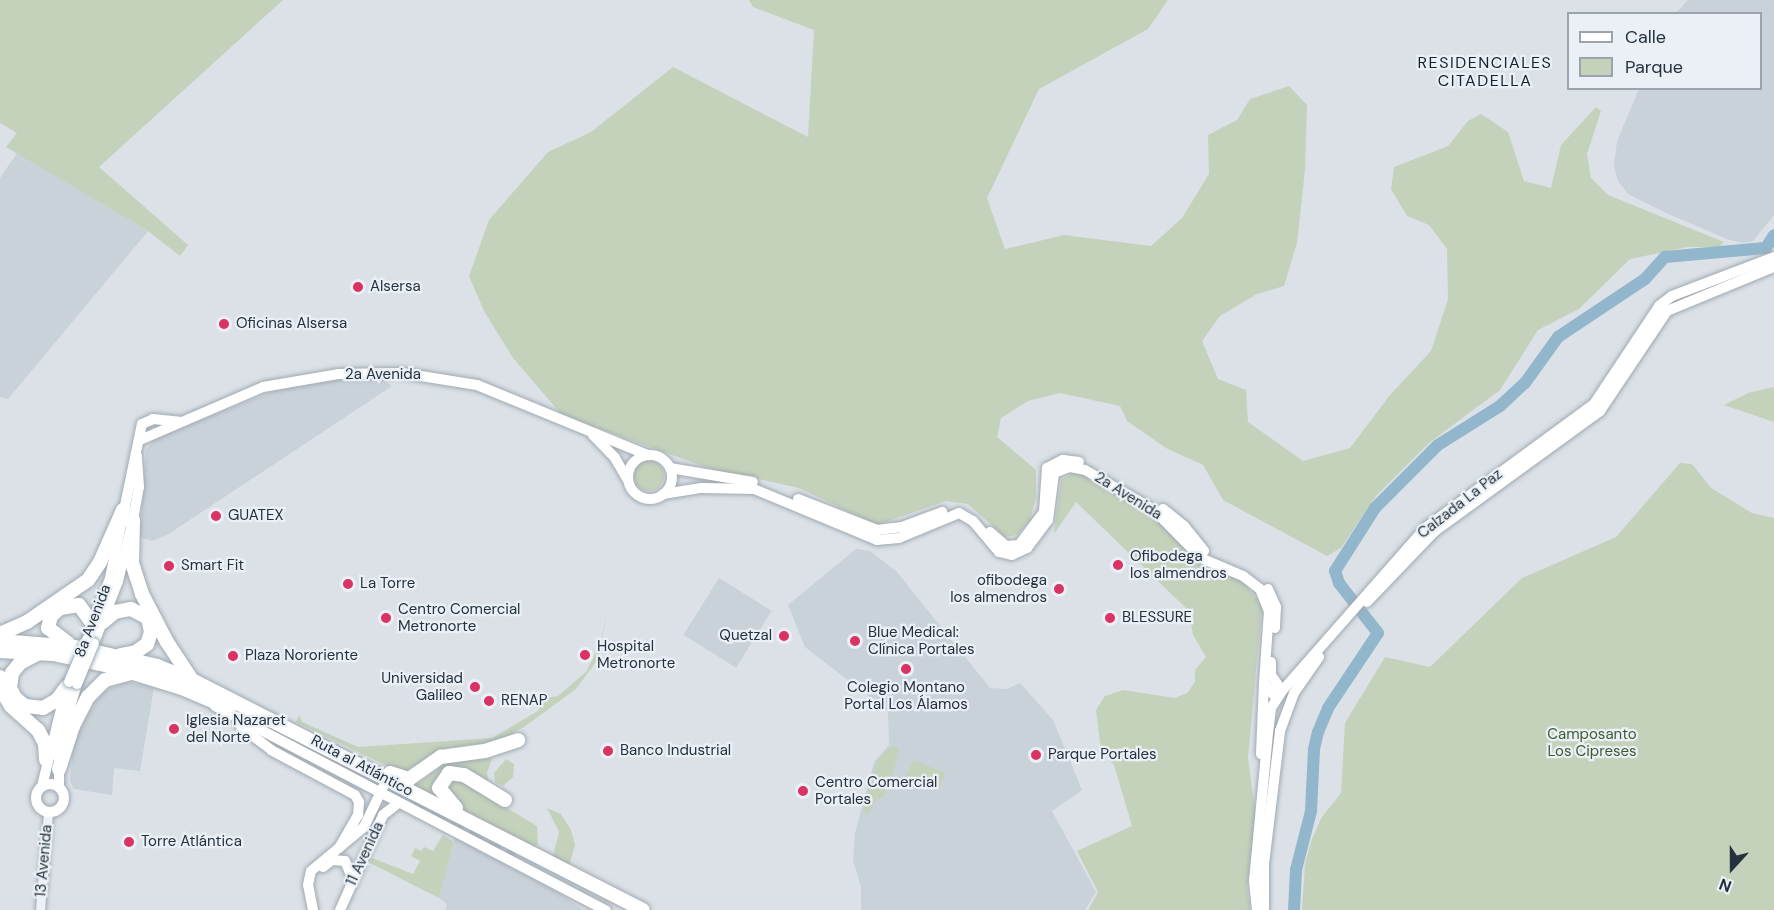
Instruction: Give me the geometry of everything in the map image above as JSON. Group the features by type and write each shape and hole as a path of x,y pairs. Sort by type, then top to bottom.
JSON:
{"highway":[{"path":"0,634 37,616 88,580 128,515"},
{"path":"128,515 132,563 142,594 167,642 192,680"},
{"path":"85,643 50,632 47,624 51,616 60,608 74,604 85,608 98,623 115,612 131,609 143,614 150,625 150,636 142,649 113,656"},
{"name":"Ruta al Atlántico","path":"0,642 85,643 113,656 192,680 643,910"},
{"name":"Ruta al Atlántico","path":"0,651 41,653 138,673 198,694 300,744"},
{"path":"41,653 28,657 12,673 10,688 15,698 26,706 43,708 57,700 71,684"},
{"path":"59,769 73,726 93,691 118,674 138,673"},
{"path":"0,677 2,692 11,706 39,730 45,744 46,760"},
{"path":"373,772 387,771 407,779 441,757 485,751 518,740"},
{"path":"485,751 506,756"},
{"path":"476,825 440,794 440,781 449,773 456,773 491,787 505,800"},
{"path":"515,854 625,910"}],"main road":[{"name":"Calzada La Paz","path":"1257,910 1254,882 1270,711 1279,695 1349,618 1416,537 1446,510 1594,404 1650,318 1666,300 1774,257"},
{"name":"Calzada La Paz","path":"1370,593 1435,531 1600,411 1667,311 1774,267"},
{"name":"2a Avenida","path":"140,440 241,394 274,385 379,372 458,380 507,395 648,455"},
{"name":"8a Avenida","path":"42,786 46,760 85,643 98,623 128,515 139,487 137,455 142,424 153,419 182,422"},
{"name":"2a Avenida","path":"584,428 607,448 628,480"},
{"path":"648,455 661,458 670,468 670,485 663,494 641,497 628,480 635,461 648,455"},
{"name":"2a Avenida","path":"670,468 770,487 878,530 962,510 974,514 998,540 1010,547 1023,541 1042,517 1047,468 1063,460 1087,464 1156,503 1178,520 1209,555 1244,569 1266,586 1276,607 1271,675 1279,695"},
{"name":"2a Avenida","path":"663,494 702,488 754,489 877,540 899,538 959,513 973,521 999,552 1012,555 1027,548 1048,520 1054,473 1070,467 1085,470 1154,510 1201,558 1243,576 1260,590 1269,610 1264,683"},
{"name":"Calzada La Paz","path":"1264,910 1264,864 1281,725 1305,675 1349,618"},
{"path":"1264,683 1279,695 1275,727 1278,740"},
{"path":"1264,683 1260,742 1264,772"},
{"name":"8a Avenida","path":"59,787 62,727 71,684"},
{"name":"Ruta al Atlántico","path":"198,694 227,715 606,910"},
{"path":"227,715 255,740 355,795 359,802 358,815 339,849"},
{"name":"11 Avenida","path":"313,909 308,885 311,871 320,860 339,849 364,827 387,780"},
{"path":"42,786 59,787 62,803 48,812 36,801 42,786"},
{"name":"11 Avenida","path":"340,910 383,815 397,804"},
{"path":"313,909 317,875 332,860 345,861 353,879"}],"street":[{"name":"13 Avenida","path":"40,910 48,812"}],"shaded area":[{"path":"1688,0 1774,0 1774,215 1753,241 1742,243 1727,239 1664,212 1628,194 1618,181 1614,166 1617,141 1639,90 1762,90 1762,12 1677,12"},
{"path":"17,153 148,231 8,399 0,397 0,178"},
{"path":"350,378 382,379 392,386 167,535 152,541 140,537 146,450 155,438 282,388"},
{"path":"856,549 870,551 897,572 990,688 1007,689 1020,683 1053,720 1082,790 1052,811 1096,892 1085,910 861,910 861,887 853,860 855,833 874,762 889,745 888,711 805,647 788,605"},
{"path":"719,578 772,611 736,668 683,635"},
{"path":"126,682 154,687 140,771 114,768 112,795 74,789 70,781 73,746 82,723 103,691"},
{"path":"455,838 561,894 583,910 445,910 447,904 439,898"}],"green space":[{"path":"0,0 283,0 99,167 188,245 180,256 148,231 6,147 17,133 0,123"},
{"path":"749,0 1168,0 1148,29 1039,89 987,198 1005,249 1064,235 1151,246 1182,218 1209,174 1208,135 1237,120 1250,99 1289,86 1307,105 1305,170 1297,243 1284,286 1257,294 1220,316 1202,341 1218,379 1246,390 1248,422 1303,461 1350,448 1390,395 1431,351 1448,299 1447,249 1429,225 1407,216 1391,189 1394,167 1448,146 1468,121 1481,114 1508,132 1524,181 1551,188 1561,145 1596,107 1601,111 1587,154 1591,178 1608,195 1724,242 1719,247 1688,247 1630,259 1579,309 1538,330 1500,390 1429,443 1376,496 1341,548 1327,556 1223,500 1203,465 1166,448 1127,421 1120,406 1060,393 1028,401 1001,418 997,437 1036,470 1036,497 1030,520 1017,535 1005,537 968,504 946,501 877,525 799,488 708,468 562,415 513,358 484,311 469,276 489,220 548,152 591,132 673,67 808,137 814,30 753,7"},
{"path":"1774,387 1774,422 1724,405 1748,393"},
{"path":"649,461 660,465 664,476 660,487 649,491 638,487 634,476 638,465"},
{"name":"Camposanto Los Cipreses","path":"1680,463 1692,464 1711,488 1752,513 1774,518 1774,910 1302,910 1305,864 1312,839 1322,817 1341,793 1345,723 1385,657 1430,667 1522,578 1616,537"},
{"path":"1075,472 1120,491 1175,536 1191,555 1208,568 1244,582 1262,606 1248,758 1256,818 1247,888 1250,910 1088,910 1098,892 1077,851 1132,826 1114,765 1101,750 1096,710 1105,696 1123,690 1175,698 1187,693 1195,682 1195,670 1206,657 1193,635 1189,611 1076,502 1054,534 1061,480"},
{"path":"607,613 598,659 576,689 524,727 495,742 446,748 402,773 296,722 299,715 302,722 358,747 492,738 538,711 545,698 558,696 586,672 600,644"},
{"path":"891,746 899,749 895,766 884,797 875,801 868,815 863,811 872,774 878,759"},
{"path":"492,758 487,773 489,784 445,771 435,782 437,798 414,787 446,763"},
{"path":"506,759 514,764 513,777 503,786 495,782 494,773"},
{"path":"913,760 945,773 939,789 907,776"},
{"path":"455,777 537,826 538,844 532,849 474,820 461,809 444,783"},
{"path":"547,808 561,814 571,830 575,845 568,869 552,860 559,832"},
{"path":"443,835 454,842 439,898 370,863 372,858 413,874 420,861 411,856 415,848 421,851 424,847 433,851"}],"waterway":[{"path":"1294,910 1296,870 1311,811 1314,749 1318,732 1328,708 1378,633 1339,583 1335,571 1375,508 1438,445 1500,406 1525,383 1558,337 1645,279 1665,257 1766,248 1774,235"}],"tunnel":[{"path":"300,744 322,756"},
{"path":"413,804 515,854"}],"place":[{"name":"Alsersa","path":"358,287"},
{"name":"Oficinas Alsersa","path":"224,324"},
{"name":"GUATEX","path":"216,516"},
{"name":"Ofibodega los almendros","path":"1118,565"},
{"name":"Smart Fit","path":"169,566"},
{"name":"La Torre","path":"348,584"},
{"name":"ofibodega los almendros","path":"1059,589"},
{"name":"Centro Comercial Metronorte","path":"386,618"},
{"name":"BLESSURE","path":"1110,618"},
{"name":"Quetzal","path":"784,636"},
{"name":"Blue Medical: Clínica Portales","path":"855,641"},
{"name":"Hospital Metronorte","path":"585,655"},
{"name":"Plaza Nororiente","path":"233,656"},
{"name":"Colegio Montano Portal Los Álamos","path":"906,669"},
{"name":"Universidad Galileo","path":"475,687"},
{"name":"RENAP","path":"489,701"},
{"name":"Iglesia Nazaret del Norte","path":"174,729"},
{"name":"Banco Industrial","path":"608,751"},
{"name":"Parque Portales","path":"1036,755"},
{"name":"Centro Comercial Portales","path":"803,791"},
{"name":"Torre Atlántica","path":"129,842"}],"district":[{"name":"RESIDENCIALES CITADELLA","path":"1485,72"}]}
